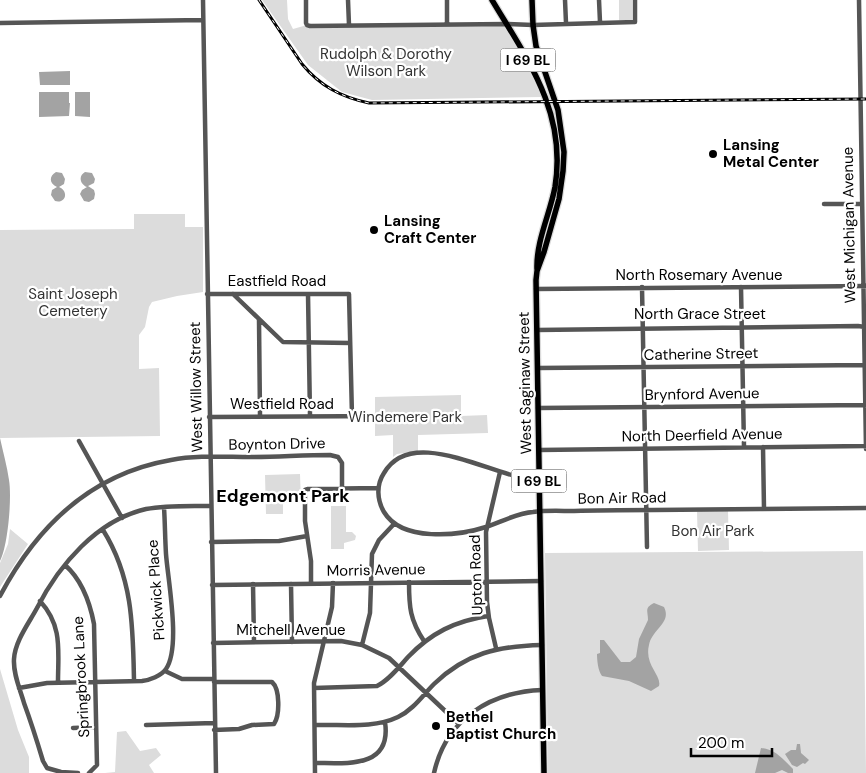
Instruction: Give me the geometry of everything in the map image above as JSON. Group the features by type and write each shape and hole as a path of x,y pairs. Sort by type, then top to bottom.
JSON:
{"main road":[{"name":"I 69 BL","path":"492,0 542,85 552,114 556,136 556,180 538,252 537,271"},
{"name":"West Saginaw Street","path":"532,0 536,46 541,66 558,110 564,152 559,200 537,271 536,289 544,773"}],"street":[{"name":"West Willow Street","path":"203,0 216,773"},
{"path":"306,0 307,25 533,25 635,22 634,0"},
{"path":"348,0 349,25"},
{"path":"447,0 447,24"},
{"path":"565,0 566,23"},
{"path":"599,0 600,22"},
{"name":"West Michigan Avenue","path":"859,0 860,105 864,175 862,204 864,211 866,448"},
{"path":"0,23 203,20"},
{"path":"860,105 866,105"},
{"path":"824,204 862,204"},
{"name":"North Rosemary Avenue","path":"536,289 864,286"},
{"path":"642,287 647,548"},
{"path":"741,287 744,447"},
{"name":"Eastfield Road","path":"207,294 347,293 350,296 350,343"},
{"path":"233,294 283,342 350,343 352,416"},
{"path":"308,294 310,416"},
{"path":"259,320 260,416"},
{"name":"North Grace Street","path":"537,330 742,326 865,327"},
{"name":"Catherine Street","path":"538,368 864,365"},
{"name":"Brynford Avenue","path":"538,408 865,405"},
{"name":"Westfield Road","path":"209,417 386,416"},
{"path":"79,441 122,518"},
{"name":"North Deerfield Avenue","path":"539,450 744,447 866,448"},
{"path":"763,447 764,509"},
{"path":"362,644 370,613 372,554 379,540 394,524 388,518 381,505 378,488 383,474 392,462 412,453 424,453 451,457 520,478 539,480"},
{"name":"Boynton Drive","path":"0,596 18,563 43,532 72,503 102,483 146,465 177,459 210,457 334,456 338,457 342,464 342,488"},
{"name":"Upton Road","path":"496,648 488,616 486,581 487,527 500,472"},
{"path":"312,584 311,561 305,521 306,490 378,488"},
{"path":"78,773 47,768 43,761 19,688 14,667 15,651 40,601 65,565 84,545 103,530 122,518 146,509 211,506"},
{"name":"Pickwick Place","path":"164,507 166,554 172,611 172,656 165,671"},
{"name":"Bon Air Road","path":"394,524 410,531 429,534 461,533 487,527 531,512 866,508"},
{"path":"103,530 116,555 127,588 133,624 134,681"},
{"path":"211,542 274,542 307,536"},
{"name":"Springbrook Lane","path":"65,565 76,578 92,611 95,636 97,765 88,773"},
{"name":"Morris Avenue","path":"212,584 541,581"},
{"path":"409,582 410,613 424,641"},
{"path":"253,584 254,642"},
{"path":"291,584 292,642"},
{"path":"315,773 314,688 332,607 333,584"},
{"path":"40,601 53,617 56,627 58,682"},
{"path":"314,688 377,686 385,682 424,641 438,632 455,624 488,616"},
{"name":"Mitchell Avenue","path":"213,642 341,642 362,644 380,653 399,668 459,724"},
{"path":"315,725 384,722 406,712 445,674 471,658 496,648 518,645 542,645"},
{"path":"19,688 35,684 58,682 147,680 165,671 182,679 268,681 274,683 277,690 276,722 272,725 252,725 239,729 214,730"},
{"path":"434,773 444,746 459,724 473,712 494,699 515,692 542,690"},
{"path":"315,763 356,762 370,759 384,742 386,735 384,722"},
{"path":"146,725 214,723"},
{"path":"73,728 96,727"}],"green space":[{"name":"Rudolph & Dorothy Wilson Park","path":"262,0 287,0 288,19 293,29 307,25 506,24 542,97 372,100 342,92 308,65"},
{"path":"619,0 632,0 632,20 619,20"},
{"name":"Saint Joseph Cemetery","path":"134,214 185,214 185,227 203,227 203,292 152,302 149,307 145,327 139,335 139,369 159,368 160,436 0,438 0,230 134,229"},
{"name":"Windemere Park","path":"461,395 461,416 487,415 488,433 418,435 418,451 397,454 393,457 393,435 375,436 375,397"},
{"path":"300,474 301,503 283,503 283,514 266,514 265,475"},
{"path":"331,506 346,506 346,532 352,532 356,536 355,540 344,543 344,549 331,549"},
{"name":"Bon Air Park","path":"697,511 728,511 729,550 698,551"},
{"path":"10,529 28,544 0,587 0,563 8,544"},
{"path":"863,551 866,773 548,773 545,553"},
{"path":"0,669 18,730 29,757 29,773 0,773"},
{"path":"126,731 140,751 156,748 161,755 149,765 154,773 105,773 115,772 117,732"}],"shaded area":[{"path":"70,71 70,85 40,85 39,72"},
{"path":"39,92 69,92 69,116 39,117"},
{"path":"75,92 90,92 90,117 75,116"},
{"path":"56,172 62,173 65,179 64,184 59,187 65,194 62,201 55,201 51,195 52,190 57,187 51,180"},
{"path":"85,172 92,173 95,179 94,183 88,186 94,190 95,194 94,199 89,202 84,201 80,194 87,187 81,180 81,176"},
{"path":"0,438 8,475 10,498 9,521 0,561"},
{"path":"654,603 664,607 666,613 664,622 651,639 648,652 651,664 658,678 659,686 651,691 629,681 602,676 597,656 600,653 600,640 604,640 621,662 630,662 636,657 639,639 648,620 648,608"},
{"path":"797,744 800,744 801,753 809,760 797,767 792,765 785,754 791,750 796,750"},
{"path":"761,748 771,750 779,756 793,769 793,773 782,770 775,773 755,773"}],"railway":[{"path":"259,0 302,64 316,79 340,94 369,103 866,99"}],"place":[{"name":"Lansing Metal Center","path":"713,154"},
{"name":"Lansing Craft Center","path":"374,230"},
{"name":"Bethel Baptist Church","path":"436,726"}],"district":[{"name":"Edgemont Park","path":"283,496"}]}
